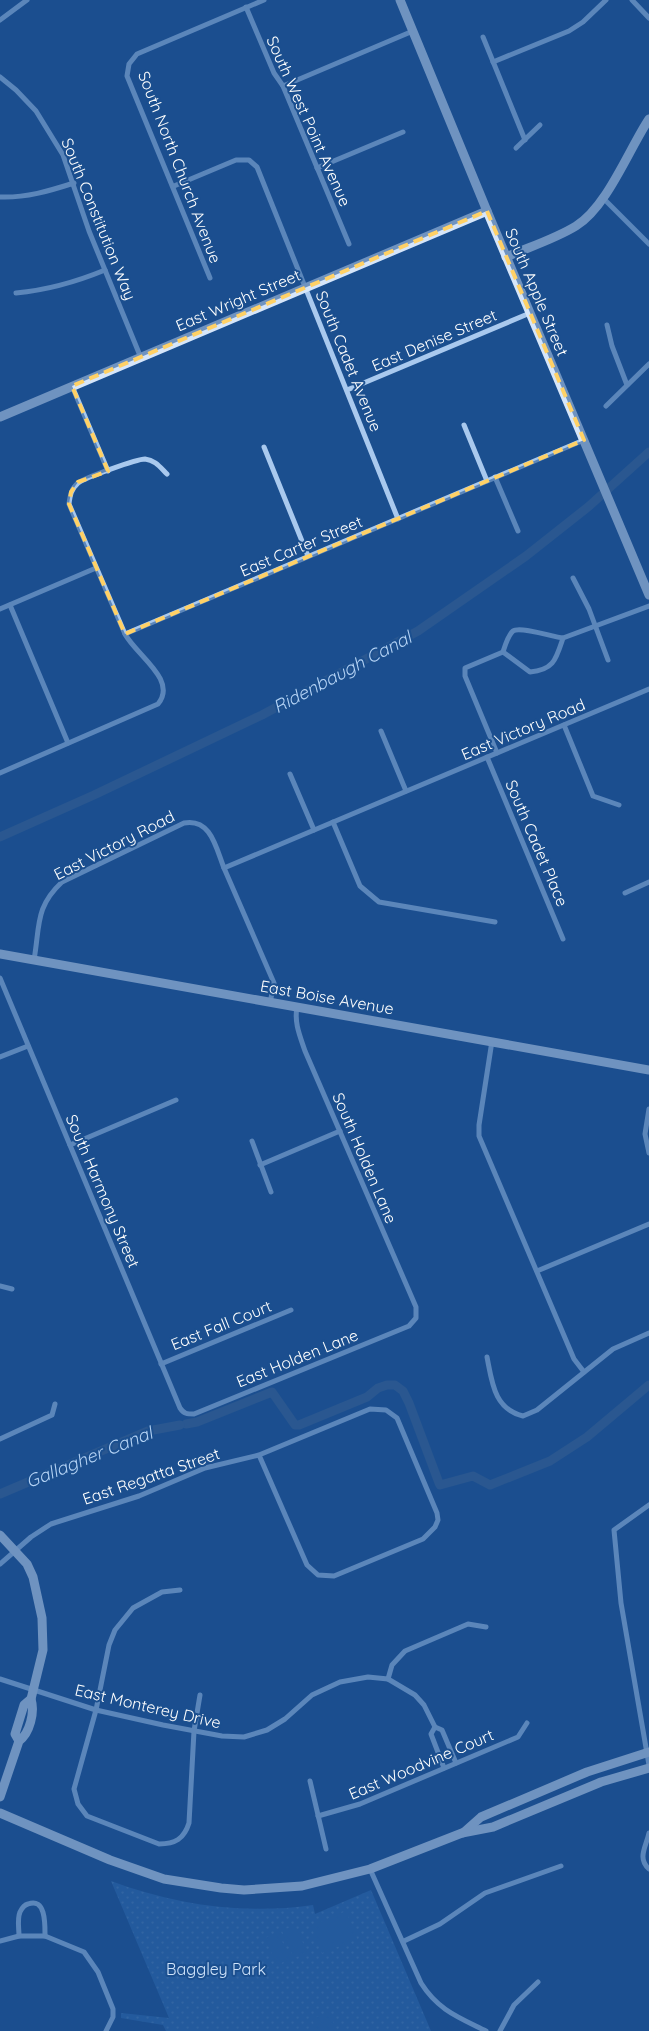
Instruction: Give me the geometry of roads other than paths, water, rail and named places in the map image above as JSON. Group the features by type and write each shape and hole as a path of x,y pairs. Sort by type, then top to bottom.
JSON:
{"street":[{"path":"0,20 27,0"},
{"path":"246,8 264,0"},
{"name":"South Apple Street","path":"400,0 649,595"},
{"path":"493,62 569,31 583,22 606,0"},
{"path":"632,0 649,18"},
{"name":"South North Church Avenue","path":"210,278 128,76 129,64 137,54 246,8"},
{"name":"South West Point Avenue","path":"246,8 274,73 283,86 349,244"},
{"path":"283,86 413,32"},
{"path":"483,37 525,140"},
{"name":"South Constitution Way","path":"0,77 16,90 36,111 59,148 74,183 89,231 141,358"},
{"path":"506,257 578,225 590,214 603,198 649,118"},
{"path":"516,148 540,125"},
{"path":"317,168 403,132"},
{"name":"South Cadet Avenue","path":"174,186 236,160 249,160 256,167 398,518"},
{"path":"0,197 16,198 74,183"},
{"path":"603,198 649,244"},
{"name":"East Wright Street","path":"0,417 487,211"},
{"path":"16,293 57,287 105,270"},
{"name":"East Denise Street","path":"347,390 530,313"},
{"path":"606,325 627,385"},
{"path":"606,406 649,364"},
{"path":"72,386 108,471"},
{"path":"464,425 487,481"},
{"name":"East Carter Street","path":"125,634 584,440"},
{"path":"264,447 308,556"},
{"path":"0,773 158,704 164,697 165,688 159,676 129,642 125,634 70,504 71,492 78,482 135,461 145,459 156,463 167,474"},
{"path":"495,478 518,531"},
{"path":"0,609 96,568"},
{"path":"573,578 589,609 594,627 608,660"},
{"path":"10,605 68,743"},
{"path":"497,753 465,676 466,668 503,652 511,633 516,629 563,638 649,606"},
{"path":"503,652 530,672 542,671 556,659 563,638"},
{"name":"East Victory Road","path":"34,960 41,909 50,893 62,882 184,823 191,822 204,826 209,832 224,868 649,689"},
{"path":"564,725 593,796 619,805"},
{"path":"381,731 406,792"},
{"name":"South Cadet Place","path":"487,757 563,938"},
{"path":"290,774 314,830"},
{"path":"332,822 360,886 379,902 495,922"},
{"path":"224,868 274,984 270,1003"},
{"path":"625,892 649,882"},
{"name":"East Boise Avenue","path":"0,955 492,1040 649,1070"},
{"name":"South Harmony Street","path":"0,978 2,991 28,1046 183,1413"},
{"name":"South Holden Lane","path":"297,1007 298,1031 416,1306 416,1318"},
{"path":"492,1040 479,1136 574,1359 584,1372"},
{"path":"0,1057 28,1046"},
{"path":"70,1145 176,1100"},
{"path":"649,1109 645,1134 649,1153"},
{"path":"260,1164 340,1131"},
{"path":"252,1141 271,1192"},
{"path":"537,1271 649,1224"},
{"path":"0,1286 12,1289"},
{"name":"East Fall Court","path":"161,1364 291,1310"},
{"name":"East Holden Lane","path":"183,1413 194,1414 409,1326 416,1318"},
{"path":"488,1357 492,1382 500,1401 506,1409 523,1416 537,1410 613,1349 649,1333"},
{"path":"0,1439 52,1415 54,1404"},
{"name":"East Regatta Street","path":"0,1564 41,1530 69,1517 139,1496 205,1468 260,1455 370,1409 386,1410 397,1418 437,1513 438,1520 435,1527 423,1539 334,1576 318,1575 306,1565 260,1455"},
{"path":"0,1813 110,1860 164,1879 244,1890 302,1886 370,1869 462,1833 493,1827 600,1782 649,1766 621,1603 614,1530 649,1506"},
{"path":"0,1535 27,1564 32,1577 42,1618 43,1650 31,1699 34,1708 25,1737 19,1741 0,1797"},
{"path":"180,1590 162,1592 151,1596 132,1608 108,1645 96,1710 74,1789 78,1804 87,1816 158,1844 171,1844 180,1840 187,1831 189,1823 194,1731 200,1695"},
{"path":"388,1679 392,1665 405,1651 468,1624 486,1627"},
{"name":"East Monterey Drive","path":"0,1679 96,1710 194,1731 222,1736 244,1737 267,1730 285,1719 312,1695 340,1682 368,1677 388,1679 415,1695 424,1705 435,1727 442,1730 456,1763"},
{"name":"East Woodvine Court","path":"318,1816 360,1804 518,1737 527,1723"},
{"name":"East Monterey Drive","path":"435,1727 431,1734 444,1768"},
{"path":"462,1833 481,1817 587,1772 648,1753"},
{"path":"310,1781 326,1849"},
{"path":"649,1834 642,1854 649,1869"},
{"path":"404,1941 440,1924 485,1893 562,1866"},
{"path":"370,1869 404,1941 421,1983 429,1996 450,2013 486,2031"},
{"path":"19,1936 20,1912 25,1905 31,1903 41,1908 44,1914 46,1936"},
{"path":"0,1941 19,1936 46,1936 84,1952 98,1972 113,2009 113,2017 106,2031"},
{"path":"500,2031 514,2005 538,1982"}],"waterway":[{"name":"Ridenbaugh Canal","path":"0,837 94,795 262,715 418,631 526,556 588,507 649,452"},
{"name":"Gallagher Canal","path":"186,1424 197,1422 272,1392 295,1425 299,1425 367,1397 378,1388 395,1385 403,1391 409,1403 440,1485 473,1476 490,1485 550,1461 587,1437 649,1385"},
{"name":"Gallagher Canal","path":"0,1494 148,1431 180,1425"}],"park label":[{"name":"Baggley Park","path":"216,1969"}]}
